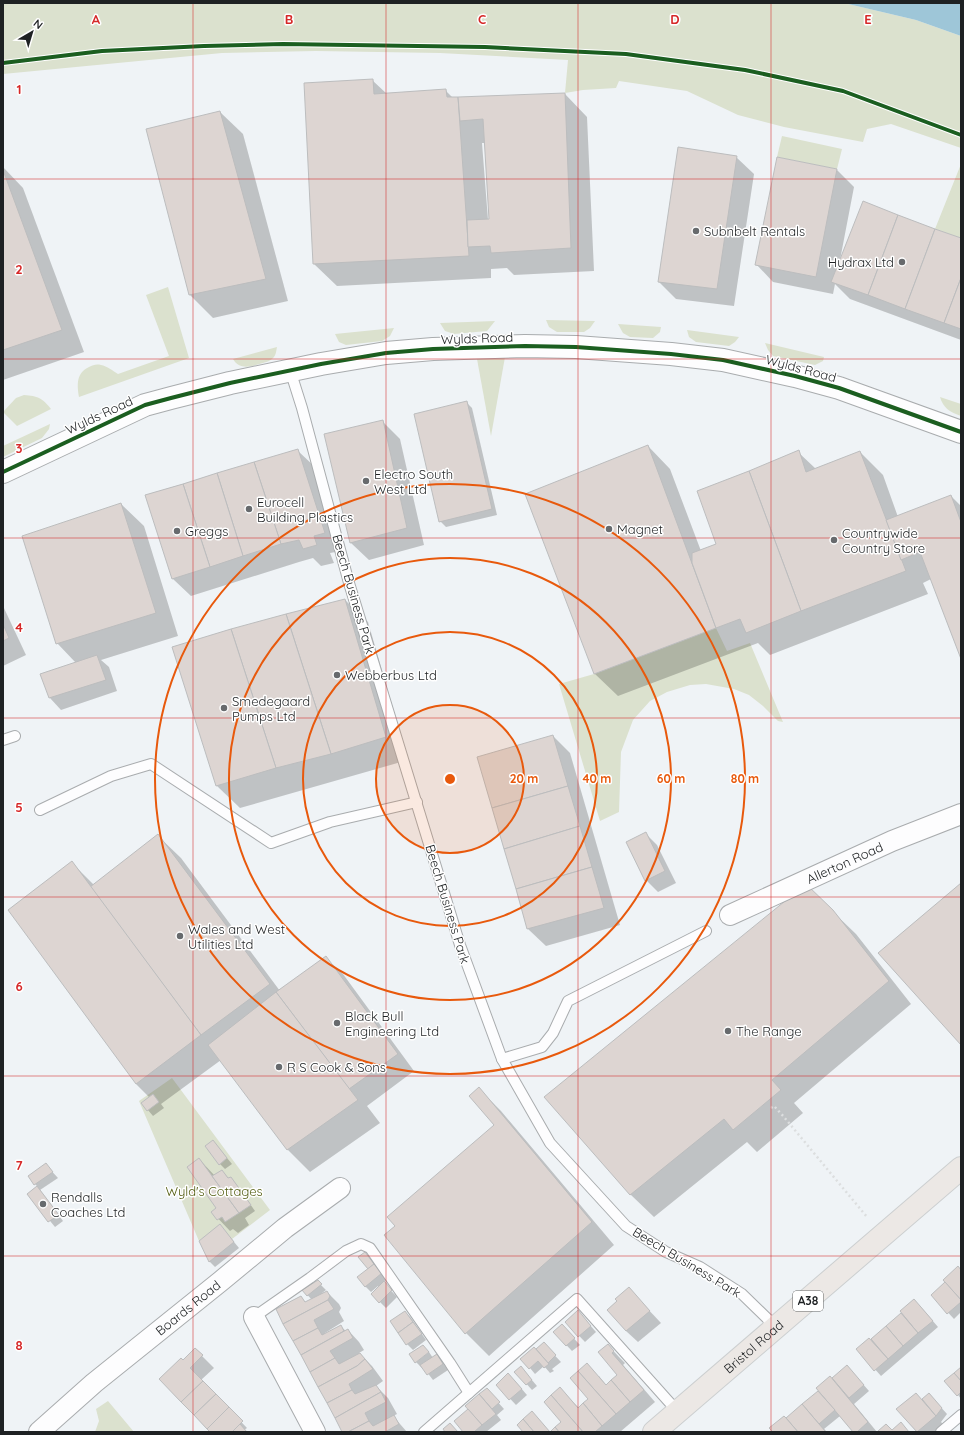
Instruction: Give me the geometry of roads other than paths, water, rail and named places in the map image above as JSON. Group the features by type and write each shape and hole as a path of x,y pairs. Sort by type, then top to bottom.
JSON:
{"main road":[{"name":"Bristol Road","path":"654,1432 777,1328 961,1168"}],"street":[{"name":"Wylds Road","path":"3,472 145,405 230,383 290,370 362,357 433,349 525,346 608,349 723,360 795,376 839,388 961,432"},
{"name":"Allerton Road","path":"730,915 885,844 961,814"},
{"name":"Boards Road","path":"39,1432 94,1383 285,1228 340,1188"},
{"path":"254,1317 315,1432"}],"lane":[{"name":"Beech Business Park","path":"290,370 302,408 349,583 460,944 502,1059 550,1143 626,1226 666,1252 700,1267 742,1294 777,1328"},
{"path":"3,740 15,736"},
{"path":"40,810 111,776 151,764 271,843 330,822 417,802"},
{"path":"502,1059 542,1047 553,1033 568,1001 706,931"},
{"path":"254,1317 346,1251 361,1244 370,1248 450,1363 469,1393"},
{"path":"424,1432 578,1299 678,1412"},
{"path":"941,1432 961,1414"}],"water":[{"path":"844,3 961,3 961,36 916,20"}],"place":[{"name":"Subnbelt Rentals","path":"696,231"},
{"name":"Hydrax Ltd","path":"902,262"},
{"name":"Electro South West Ltd","path":"366,481"},
{"name":"Eurocell Building Plastics","path":"249,509"},
{"name":"Magnet","path":"609,529"},
{"name":"Greggs","path":"177,531"},
{"name":"Countrywide Country Store","path":"834,540"},
{"name":"Webberbus Ltd","path":"337,675"},
{"name":"Smedegaard Pumps Ltd","path":"224,708"},
{"name":"Wales and West Utilities Ltd","path":"180,936"},
{"name":"Black Bull Engineering Ltd","path":"337,1023"},
{"name":"The Range","path":"728,1031"},
{"name":"R S Cook & Sons","path":"279,1067"},
{"name":"Rendalls Coaches Ltd","path":"43,1204"}],"park label":[{"name":"Wyld's Cottages","path":"214,1191"}]}
